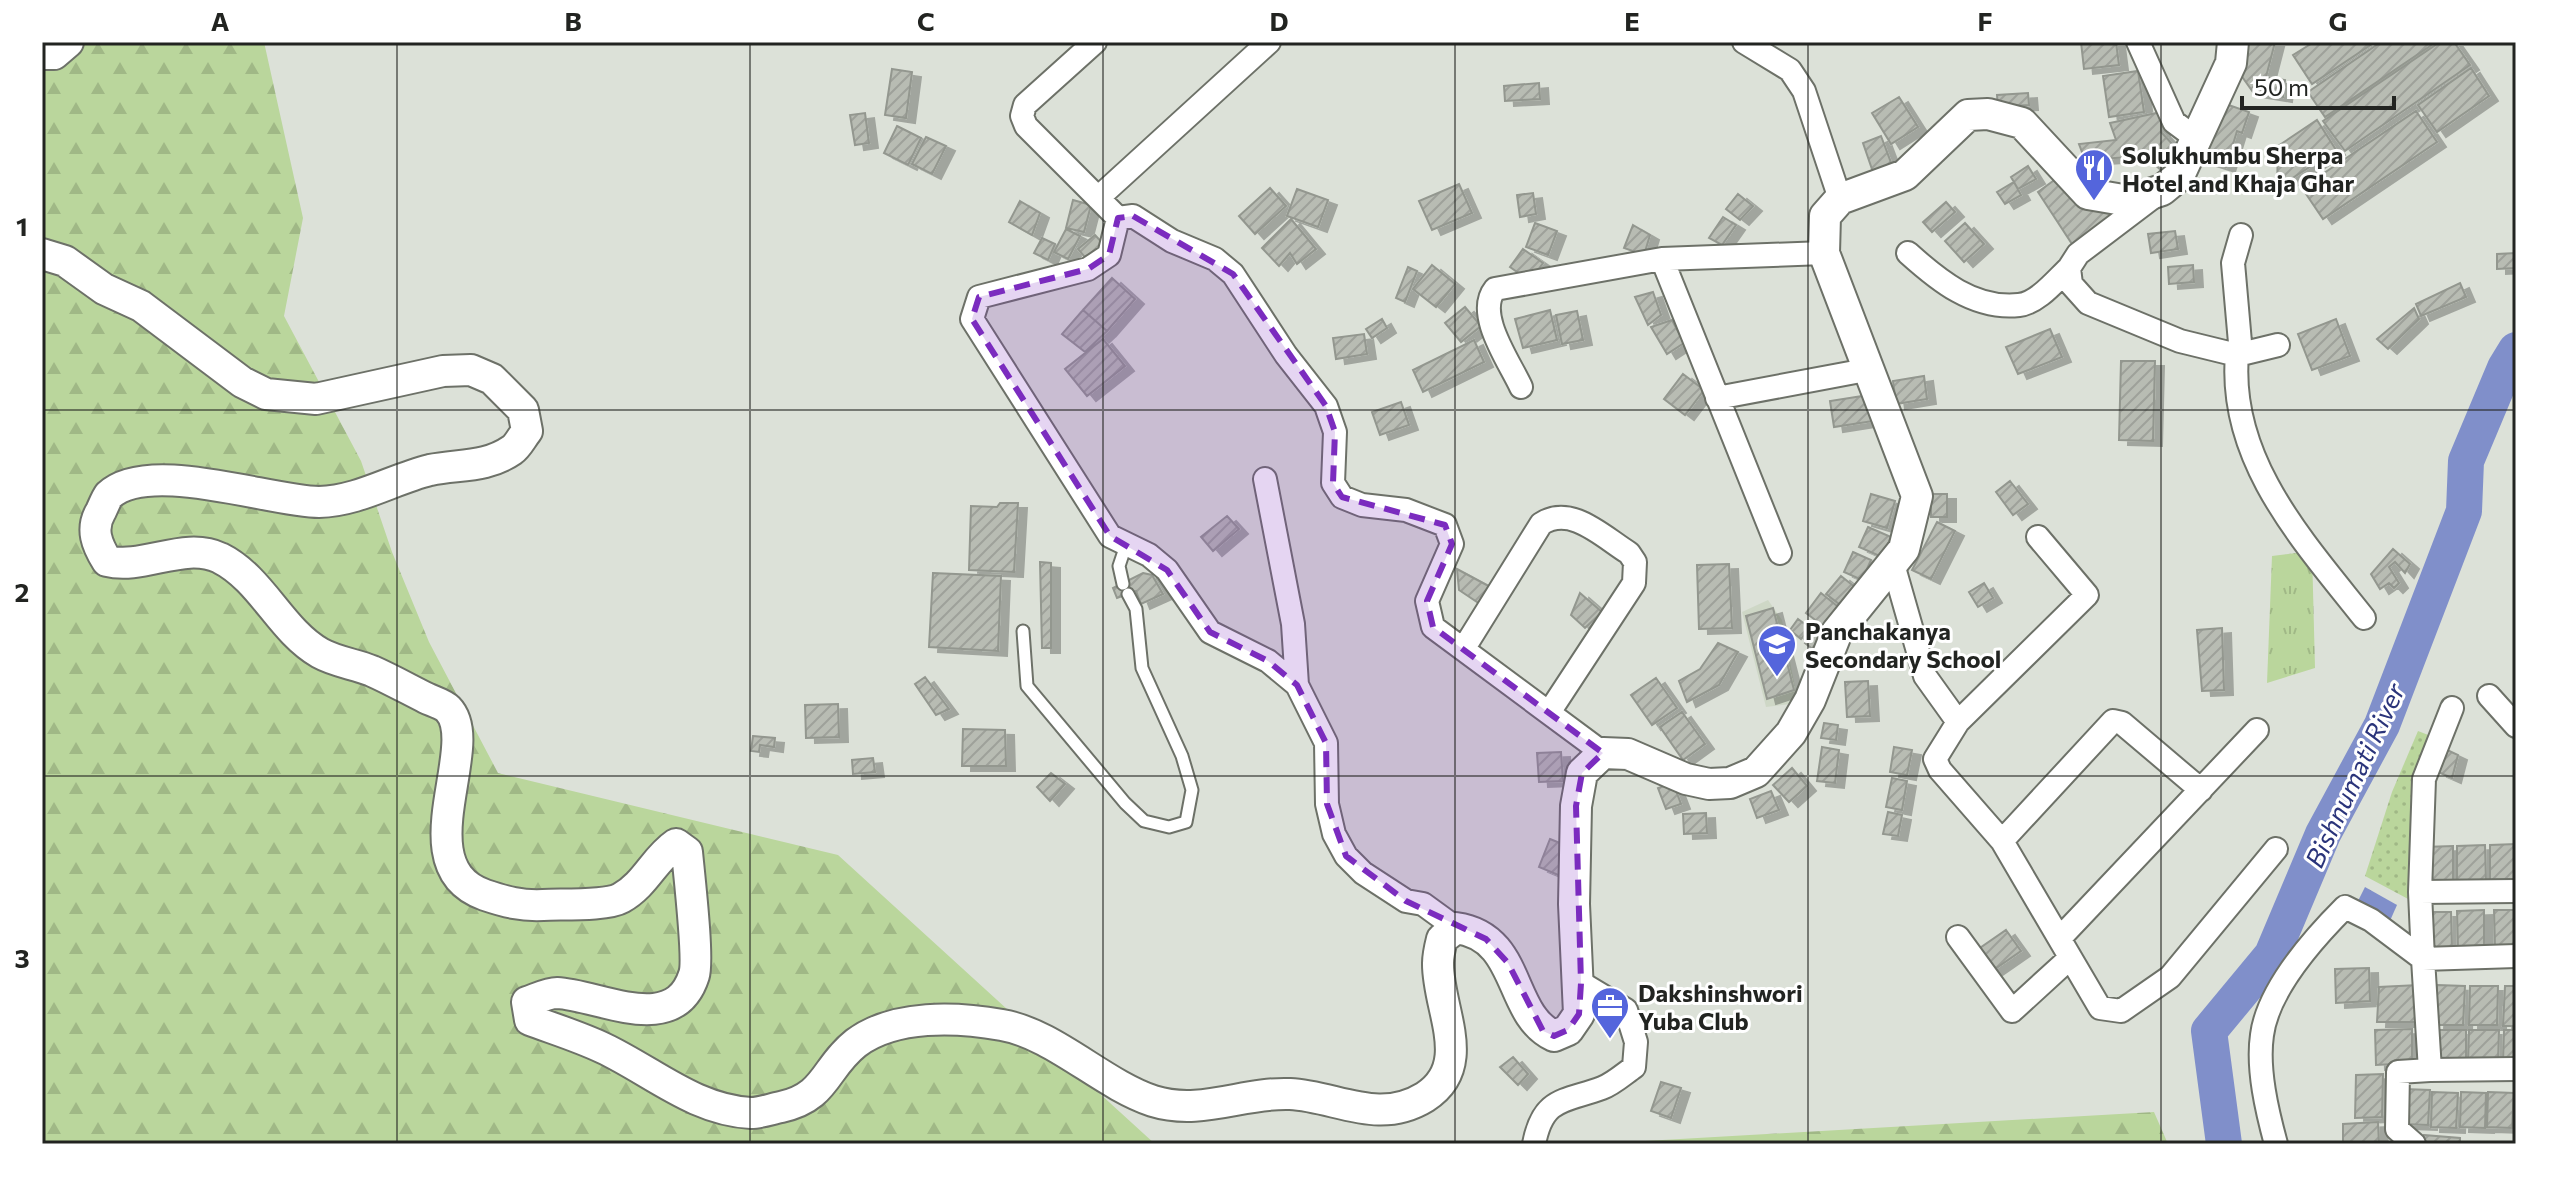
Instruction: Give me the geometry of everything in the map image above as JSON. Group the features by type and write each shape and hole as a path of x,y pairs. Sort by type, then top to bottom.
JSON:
{"street":[{"path":"42,54 54,54 68,42"},
{"path":"1095,42 1025,105 1022,116 1026,126 1118,218"},
{"path":"1098,198 1269,42"},
{"path":"1744,42 1790,70 1804,91 1840,199"},
{"path":"2138,42 2174,122 2197,139"},
{"path":"1908,253 1945,286 1970,296 2020,305 2034,299 2069,268 2078,254 2179,176 2231,63 2233,42"},
{"path":"1118,218 1133,216 1172,241 1215,259 1233,274 1286,355 1326,406 1335,432 1333,483 1342,497 1362,505 1406,510 1445,525 1452,544 1427,601 1433,627 1603,753 1628,754 1686,779 1709,784 1730,783 1756,772 1791,733 1810,700 1837,632 1893,564 1912,527 1917,496 1866,370 1824,253 1825,216 1840,199 1905,175 1968,115 1988,114 2022,123 2088,194 2129,201 2162,190"},
{"path":"1118,218 1109,255 1088,269 979,297 972,319 1110,536 1149,555 1167,570 1210,632 1268,661 1297,685"},
{"path":"2241,235 2233,263 2239,354 2234,386 2254,457 2276,506 2364,618"},
{"path":"1521,387 1488,315 1489,297 1495,289 1662,259 1824,253"},
{"path":"42,254 65,261 104,289 141,306 242,382 266,394 316,399 443,371 471,370 492,379 523,410 527,431 514,449 480,465 431,470 360,495 318,502 235,486 159,482 132,485 110,495 95,521 96,544 107,561 126,566 190,554 221,558 257,588 297,636 322,655 372,671 448,709 456,727 446,848 454,874 473,891 516,906 617,901 641,885 664,852 676,844 687,852 695,974 682,998 662,1009 641,1010 554,993 527,1002 530,1020 604,1048 664,1084 708,1104 752,1113 801,1102 816,1093 856,1044 890,1027 922,1020 1003,1025 1027,1033 1110,1081 1153,1100 1182,1106 1217,1106 1271,1094 1294,1094 1353,1109 1405,1106 1427,1096 1441,1082 1453,1055 1438,963 1442,939 1456,928"},
{"path":"1662,259 1780,553"},
{"path":"2069,268 2071,284 2088,303 2180,341 2239,354 2278,345"},
{"path":"1717,398 1866,370"},
{"path":"1265,479 1293,624 1297,685 1326,743 1327,804 1334,834 1346,856 1384,887 1406,901 1423,904 1456,928 1472,930 1486,939 1508,963 1528,1010 1543,1031 1554,1036 1568,1030 1579,1014 1581,983 1574,904 1576,806 1582,773 1603,753"},
{"path":"1464,648 1541,524 1552,517 1564,515 1574,519 1629,553 1635,562 1634,583 1550,711"},
{"path":"2038,537 2087,595 1958,722 1935,759 1940,770 2002,841 2100,1008 2121,1011 2170,977 2276,849"},
{"path":"1893,564 1925,676 1958,722"},
{"path":"2489,696 2516,726"},
{"path":"2430,1070 2420,892 2424,779 2452,708"},
{"path":"2002,841 2113,721 2122,723 2201,790"},
{"path":"1958,937 2012,1011 2201,790 2257,730"},
{"path":"2420,892 2516,891"},
{"path":"2276,1144 2262,1070 2262,1033 2282,983 2323,929 2345,907 2371,920 2423,959 2516,956"},
{"path":"1534,1144 1537,1126 1549,1108 1564,1097 1605,1088 1634,1067 1636,1042 1626,1010 1581,983"},
{"path":"2414,1144 2397,1129 2398,1072 2516,1069"}],"lane":[{"path":"1023,631 1027,686 1125,803 1144,821 1169,827 1186,822 1192,790 1182,756 1142,668 1136,609 1119,566 1126,545"}],"highlighted area":[{"path":"1133,216 1233,274 1326,406 1335,432 1333,483 1342,497 1445,525 1452,544 1427,601 1433,627 1603,753 1582,773 1576,806 1581,983 1579,1014 1568,1030 1554,1036 1543,1031 1508,963 1486,939 1406,901 1346,856 1327,804 1326,743 1297,685 1268,661 1210,632 1167,570 1110,536 972,319 979,297 1088,269 1109,255 1118,218"}],"shaded area":[{"name":"Panchakanya Secondary School","path":"1768,600 1782,620 1798,703 1766,707 1742,612"}],"green space":[{"path":"42,42 264,42 303,218 284,316 361,461 392,552 429,642 498,773 838,855 1155,1144 42,1144"},
{"path":"2312,551 2315,668 2267,683 2272,556"},
{"path":"2418,731 2436,738 2410,900 2365,876 2392,792"},
{"path":"2154,1112 2168,1144 1593,1144"}],"water":[{"path":"2365,887 2397,905 2389,923 2357,903"}],"building":[{"path":"2081,42 2116,42 2119,65 2084,69"},
{"path":"2244,42 2275,42 2266,77 2285,80 2283,97 2253,92 2238,71"},
{"path":"2314,42 2375,42 2312,84 2293,55"},
{"path":"2381,42 2436,42 2325,117 2308,92"},
{"path":"2440,42 2454,42 2470,65 2345,151 2323,121"},
{"path":"2471,68 2489,96 2437,132 2418,105"},
{"path":"892,69 912,72 906,118 885,115"},
{"path":"2138,71 2144,112 2109,117 2103,76"},
{"path":"1539,83 1540,99 1505,101 1504,86"},
{"path":"2028,93 2029,105 1998,107 1997,95"},
{"path":"1899,97 1918,127 1891,144 1872,113"},
{"path":"2220,102 2249,112 2242,133 2237,131 2226,167 2201,159"},
{"path":"2416,111 2437,142 2323,219 2302,188"},
{"path":"2161,112 2161,132 2177,149 2163,172 2145,156 2085,160 2079,144 2116,140 2110,123"},
{"path":"865,113 869,143 855,145 850,115"},
{"path":"2317,120 2336,150 2277,188 2278,146"},
{"path":"897,126 921,138 908,165 884,153"},
{"path":"1881,136 1893,168 1874,175 1863,143"},
{"path":"926,137 946,146 932,174 912,164"},
{"path":"2028,166 2036,179 2018,189 2011,177"},
{"path":"2064,173 2112,216 2072,244 2038,192"},
{"path":"2014,182 2021,195 2005,204 1997,192"},
{"path":"1459,184 1472,213 1432,230 1419,201"},
{"path":"1270,188 1286,206 1255,234 1239,216"},
{"path":"1297,189 1328,200 1318,227 1287,216"},
{"path":"1533,193 1536,214 1520,217 1517,195"},
{"path":"1738,194 1753,206 1740,220 1726,209"},
{"path":"1073,200 1091,205 1084,232 1066,228"},
{"path":"1020,201 1040,213 1032,235 1009,222"},
{"path":"1946,202 1955,212 1932,232 1923,222"},
{"path":"1723,217 1736,225 1722,245 1709,238"},
{"path":"1291,219 1316,249 1297,264 1290,253 1279,266 1262,248"},
{"path":"1535,223 1557,231 1548,255 1526,247"},
{"path":"1965,223 1984,244 1964,262 1945,241"},
{"path":"1633,225 1650,235 1644,255 1624,248"},
{"path":"1066,229 1080,236 1068,259 1054,252"},
{"path":"2175,231 2178,249 2151,253 2148,234"},
{"path":"1095,235 1106,247 1089,262 1078,249"},
{"path":"1042,238 1055,244 1048,260 1034,253"},
{"path":"1523,249 1543,263 1530,281 1510,267"},
{"path":"2516,253 2516,268 2497,269 2497,254"},
{"path":"1432,265 1455,284 1436,307 1413,289"},
{"path":"2193,265 2194,282 2169,284 2168,267"},
{"path":"1408,267 1417,271 1405,302 1396,298"},
{"path":"1112,278 1135,299 1107,331 1083,310"},
{"path":"2460,283 2466,297 2421,316 2416,304"},
{"path":"1653,292 1661,315 1648,325 1635,297"},
{"path":"1465,307 1481,326 1461,342 1445,323"},
{"path":"2414,308 2419,319 2388,349 2377,339"},
{"path":"1083,310 1107,331 1085,352 1062,334"},
{"path":"1550,310 1557,340 1523,348 1515,319"},
{"path":"1577,311 1583,340 1562,344 1556,315"},
{"path":"1382,319 1387,328 1372,338 1366,329"},
{"path":"2336,319 2350,356 2312,370 2298,334"},
{"path":"1672,320 1684,343 1667,354 1651,327"},
{"path":"2050,329 2062,357 2018,374 2006,347"},
{"path":"1364,334 1367,354 1336,359 1333,338"},
{"path":"1103,339 1125,366 1087,396 1065,369"},
{"path":"1474,340 1484,362 1423,392 1413,370"},
{"path":"2121,361 2155,361 2153,441 2119,440"},
{"path":"1683,374 1704,390 1685,415 1664,399"},
{"path":"1924,376 1927,399 1896,404 1893,381"},
{"path":"1869,395 1873,421 1834,427 1830,401"},
{"path":"1401,402 1409,425 1380,435 1372,412"},
{"path":"2010,481 2028,504 2013,515 1996,492"},
{"path":"1871,494 1895,501 1887,528 1863,521"},
{"path":"1931,494 1947,494 1947,517 1931,517"},
{"path":"1000,503 1018,503 1014,572 969,570 971,506 997,507"},
{"path":"1227,516 1239,529 1213,551 1201,537"},
{"path":"1937,522 1955,531 1931,579 1912,570"},
{"path":"1868,527 1891,537 1882,557 1859,547"},
{"path":"2393,549 2410,564 2405,573 2395,562 2389,567 2399,583 2394,588 2389,583 2380,589 2371,574"},
{"path":"1853,552 1871,560 1862,580 1844,572"},
{"path":"1040,562 1051,563 1051,648 1042,648"},
{"path":"1729,564 1732,628 1699,629 1697,565"},
{"path":"1457,569 1496,590 1486,608 1459,590"},
{"path":"933,573 1001,576 998,651 929,647"},
{"path":"1143,573 1152,575 1163,594 1141,604 1136,591 1117,598 1113,588"},
{"path":"1841,576 1861,592 1847,610 1826,594"},
{"path":"1984,583 1993,598 1978,607 1969,592"},
{"path":"1580,593 1602,612 1585,628 1571,615"},
{"path":"1821,593 1842,610 1826,628 1806,613"},
{"name":"Panchakanya Secondary School","path":"1773,608 1794,690 1767,699 1746,616"},
{"path":"1798,619 1810,628 1801,639 1790,630"},
{"path":"2222,628 2224,690 2202,691 2197,630"},
{"path":"1815,631 1825,639 1815,651 1805,643"},
{"path":"1718,643 1738,652 1719,685 1687,702 1679,681 1700,669"},
{"path":"925,677 949,709 936,715 915,684"},
{"path":"1656,678 1677,708 1652,725 1631,695"},
{"path":"1868,681 1870,716 1847,717 1845,682"},
{"path":"838,704 839,737 806,738 805,705"},
{"path":"1682,712 1705,744 1683,760 1660,727"},
{"path":"1824,723 1838,725 1836,740 1821,738"},
{"path":"963,729 1005,730 1006,766 962,766"},
{"path":"753,736 775,738 774,747 760,745 759,752 751,751"},
{"path":"1822,747 1839,750 1835,783 1817,781"},
{"path":"1894,747 1912,750 1907,775 1890,772"},
{"path":"2445,749 2458,755 2452,778 2438,772"},
{"path":"1561,752 1563,781 1539,782 1537,753"},
{"path":"873,758 875,772 853,774 852,760"},
{"path":"1792,768 1807,786 1789,802 1773,785"},
{"path":"1051,773 1065,784 1050,801 1037,787"},
{"path":"1892,778 1907,781 1902,810 1886,807"},
{"path":"1673,783 1681,804 1666,809 1658,788"},
{"path":"1771,791 1779,810 1757,818 1750,799"},
{"path":"1888,812 1902,815 1898,836 1883,834"},
{"path":"1706,813 1707,833 1684,834 1683,814"},
{"path":"1550,839 1575,849 1563,877 1539,867"},
{"path":"2516,844 2516,882 2490,884 2490,845"},
{"path":"2485,845 2486,882 2457,885 2457,846"},
{"path":"2453,846 2453,884 2424,886 2424,847"},
{"path":"2484,910 2484,946 2458,948 2457,911"},
{"path":"2494,910 2516,910 2516,947 2495,948"},
{"path":"2424,912 2451,912 2452,948 2426,950"},
{"path":"2006,930 2021,951 1992,971 1977,950"},
{"path":"2369,968 2370,1001 2336,1003 2335,969"},
{"path":"2418,985 2416,1022 2377,1022 2379,987"},
{"path":"2437,985 2465,986 2463,1025 2435,1025"},
{"path":"2470,986 2498,986 2497,1025 2469,1025"},
{"path":"2505,986 2516,986 2516,1026 2503,1026"},
{"path":"2412,1029 2412,1063 2376,1065 2375,1030"},
{"path":"2436,1030 2466,1030 2466,1062 2435,1062"},
{"path":"2469,1030 2499,1030 2498,1062 2468,1062"},
{"path":"2504,1030 2516,1030 2516,1062 2503,1061"},
{"path":"1513,1057 1528,1074 1518,1085 1500,1067"},
{"path":"2383,1074 2382,1117 2355,1118 2356,1075"},
{"path":"1661,1082 1681,1088 1671,1118 1651,1111"},
{"path":"2404,1089 2430,1090 2428,1125 2403,1124"},
{"path":"2432,1092 2458,1093 2456,1128 2431,1127"},
{"path":"2461,1092 2486,1093 2485,1128 2460,1127"},
{"path":"2488,1092 2514,1093 2512,1128 2487,1127"},
{"path":"2378,1122 2379,1144 2343,1144 2343,1124"},
{"path":"2424,1135 2460,1138 2460,1144 2424,1144"}],"waterway":[{"name":"Bishnumati River","path":"2224,1144 2209,1031 2272,955 2323,834 2382,725 2464,511 2466,461 2505,368 2516,350"}],"place":[{"name":"Solukhumbu Sherpa Hotel and Khaja Ghar","path":"2094,202"},
{"name":"Panchakanya Secondary School","path":"1777,678"},
{"name":"Dakshinshwori Yuba Club","path":"1610,1040"}]}
